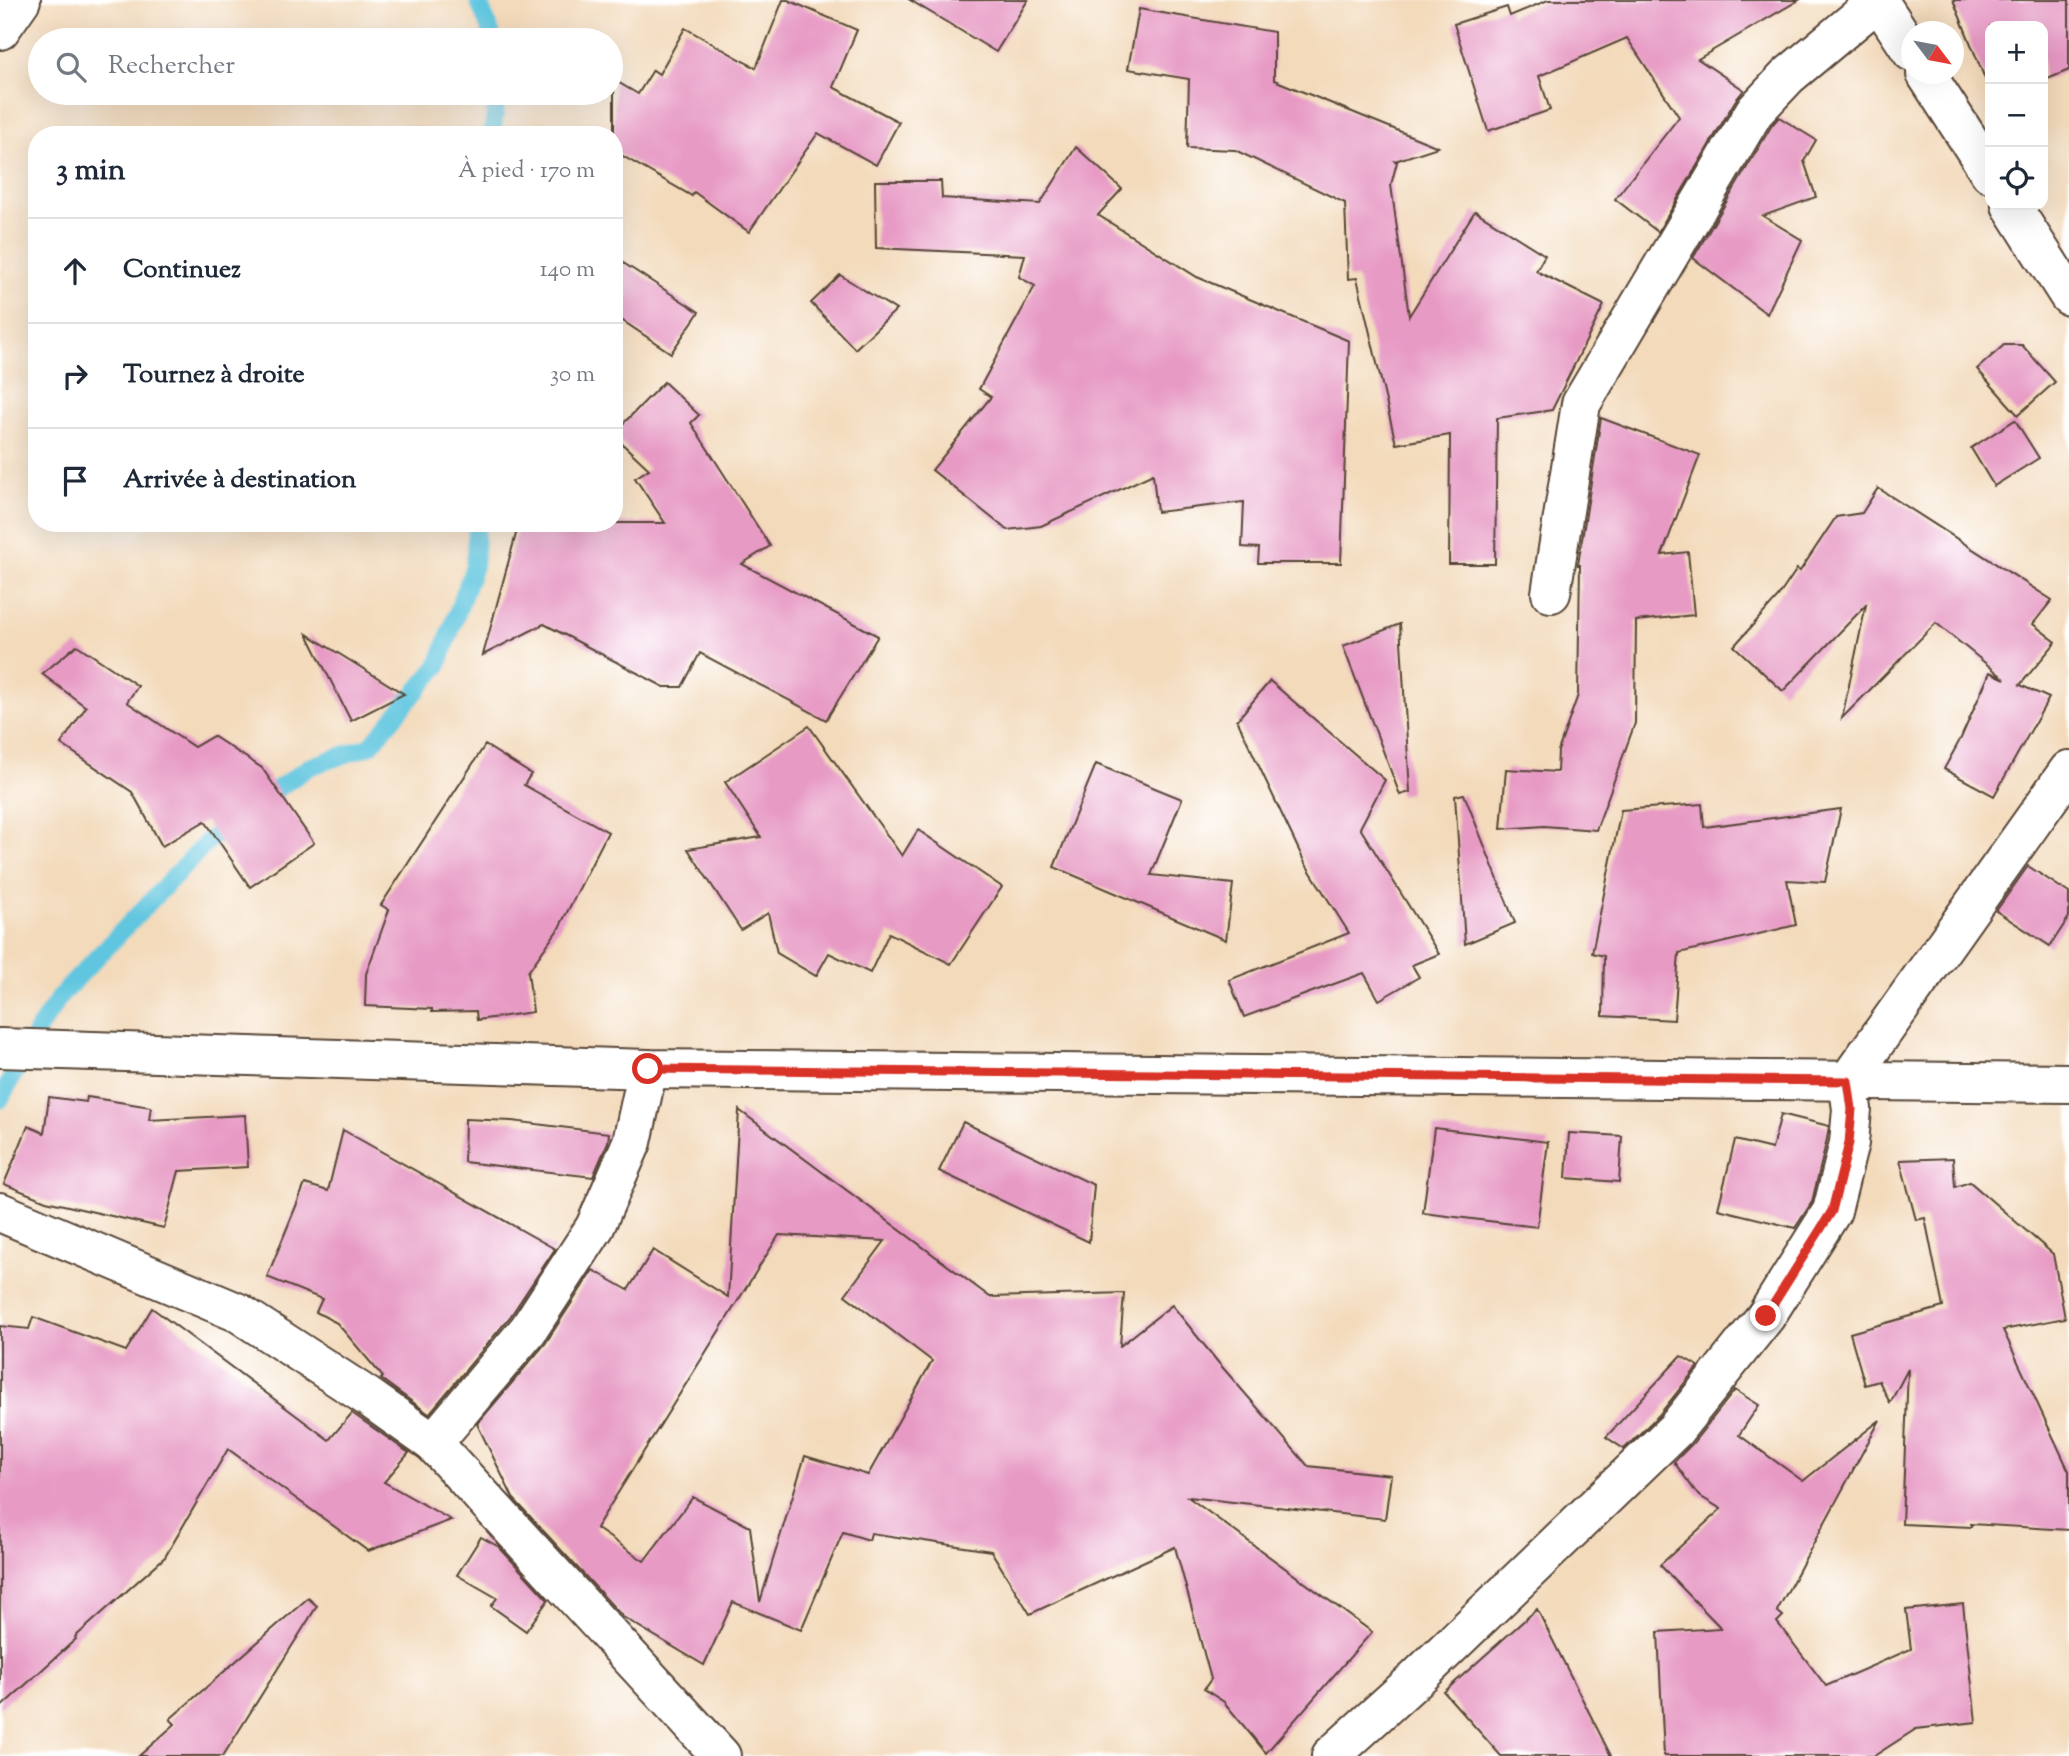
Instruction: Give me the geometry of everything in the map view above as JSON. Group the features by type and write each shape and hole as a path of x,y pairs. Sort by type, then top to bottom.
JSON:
{"street":[{"path":"0,30 21,0"},
{"path":"1551,593 1581,404 1754,112 1788,76 1878,0 1901,35"},
{"path":"1932,84 1985,165"},
{"path":"2014,210 2069,296"},
{"path":"1331,1756 1417,1678 1675,1430 1766,1316 1832,1211 1849,1143 1852,1109 1848,1081 2069,770"},
{"path":"0,1048 648,1069 2069,1083"},
{"path":"433,1443 528,1330 595,1227 632,1142 648,1069"},
{"path":"0,1212 239,1313 433,1443 721,1756"}],"building":[{"path":"783,0 788,0 857,30 833,87 899,122 876,165 818,133 749,232 694,192 692,196 623,156 623,126 614,126 614,105 623,105 623,85 638,94 653,70 659,74 685,28 756,68"},
{"path":"910,0 1028,0 996,52"},
{"path":"1548,0 1799,0 1698,59 1744,90 1658,232 1615,199 1679,117 1627,38 1539,76 1550,110 1488,131 1454,24 1507,7 1510,16"},
{"path":"1953,0 2069,0 2069,70 2048,79 2048,21 1985,21 1985,79 1964,21 1962,21"},
{"path":"1139,9 1274,32 1274,80 1438,147 1395,161 1397,162 1391,185 1409,316 1475,211 1545,255 1536,271 1604,305 1552,410 1497,418 1495,564 1449,564 1450,435 1396,444 1357,278 1348,279 1345,203 1235,150 1187,148 1189,79 1128,69"},
{"path":"1779,117 1816,140 1804,161 1816,197 1763,216 1802,240 1767,314 1693,258"},
{"path":"1076,147 1122,189 1098,215 1197,277 1349,341 1341,563 1258,563 1259,548 1242,547 1244,502 1157,512 1153,474 1041,526 1007,530 932,470 991,397 979,389 1035,286 1019,277 1025,255 876,248 875,181 941,181 942,198 1040,204"},
{"path":"623,263 699,312 671,353 623,321"},
{"path":"840,275 896,310 855,349 811,303"},
{"path":"2004,345 2022,345 2055,382 2018,415 1977,369"},
{"path":"664,382 699,415 691,423 770,546 742,564 878,636 826,720 700,653 682,687 664,687 544,624 483,655 517,532 623,532 623,523 665,523 635,478 649,469 623,444 623,424"},
{"path":"1601,418 1700,455 1662,555 1688,552 1694,615 1636,621 1635,723 1596,830 1544,826 1501,829 1506,769 1557,772 1558,751 1578,695 1578,565"},
{"path":"2015,420 2039,458 1994,486 1971,448"},
{"path":"1878,488 2052,600 2033,624 2056,642 2020,685 2049,698 1994,796 1944,769 1990,672 2005,679 1936,623 1842,718 1866,605 1783,691 1734,646 1778,597 1797,569 1800,571 1836,517 1862,513"},
{"path":"1400,624 1410,792 1400,795 1343,646"},
{"path":"307,634 404,694 351,721"},
{"path":"77,645 138,686 127,702 194,747 213,736 262,768 314,843 250,887 205,821 162,846 132,792 61,744 86,707 42,674"},
{"path":"1270,681 1385,780 1360,828 1439,954 1412,965 1419,977 1379,1000 1364,973 1244,1017 1229,980 1349,933 1305,863 1237,720"},
{"path":"809,726 902,856 918,830 1002,887 951,964 889,933 870,973 829,953 816,976 777,953 768,913 741,930 688,849 761,837 725,782"},
{"path":"485,745 531,774 524,785 608,832 559,928 528,972 533,1012 477,1020 476,1011 432,1012 432,1009 365,1006 366,974 389,910 381,905"},
{"path":"1096,764 1182,799 1151,875 1233,884 1226,940 1054,867"},
{"path":"1464,794 1515,923 1465,944 1455,796"},
{"path":"1702,804 1704,827 1841,809 1825,882 1787,880 1796,925 1679,953 1674,1020 1603,1016 1604,956 1592,953 1621,810"},
{"path":"2028,866 2069,893 2069,917 2050,946 1996,911"},
{"path":"49,1097 86,1102 87,1097 151,1107 149,1120 245,1115 248,1167 179,1171 164,1228 46,1201 4,1184 28,1126 44,1133"},
{"path":"739,1110 990,1297 1124,1293 1120,1346 1172,1305 1308,1466 1391,1475 1385,1519 1188,1497 1372,1632 1266,1753 1224,1702 1204,1689 1211,1679 1175,1547 1030,1614 991,1551 871,1533 869,1540 843,1532 801,1630 733,1602 704,1665 623,1617 513,1498 477,1424 545,1344 593,1270 628,1290 653,1250 728,1297","holes":["779,1235 885,1241 845,1295 932,1361 868,1475 805,1456 760,1602 750,1527 693,1497 644,1561 596,1528"]},
{"path":"1781,1114 1829,1126 1812,1202 1795,1228 1718,1209 1735,1140 1772,1149"},
{"path":"465,1119 512,1121 609,1133 608,1142 593,1177 464,1162"},
{"path":"963,1122 1094,1185 1089,1242 939,1171"},
{"path":"1434,1128 1548,1142 1537,1227 1423,1213"},
{"path":"343,1130 555,1249 510,1317 429,1414 381,1379 383,1377 337,1323 316,1312 322,1299 267,1277 305,1184 328,1191"},
{"path":"1569,1133 1622,1136 1619,1182 1566,1178"},
{"path":"1953,1158 1955,1187 1970,1182 2053,1254 2065,1318 2003,1330 2069,1471 2069,1530 1971,1524 1971,1527 1902,1524 1908,1369 1890,1403 1879,1381 1865,1385 1850,1333 1943,1307 1925,1218 1916,1220 1900,1160"},
{"path":"152,1308 329,1440 352,1413 409,1453 384,1482 451,1520 368,1551 228,1449 165,1557 0,1708 0,1326 29,1329 33,1317 126,1351"},
{"path":"1681,1356 1698,1366 1659,1415 1624,1449 1606,1437"},
{"path":"1735,1390 1759,1405 1739,1435 1803,1481 1880,1420 1777,1611 1783,1616 1777,1622 1826,1686 1911,1649 1906,1610 1963,1604 1976,1722 1916,1729 1874,1756 1664,1756 1658,1632 1721,1628 1660,1565 1721,1509 1698,1495 1674,1462"},
{"path":"481,1537 499,1547 548,1600 526,1631 491,1606 497,1598 457,1575"},
{"path":"308,1598 317,1606 223,1756 139,1756 175,1724 170,1719"},
{"path":"1537,1609 1611,1756 1501,1756 1444,1692"}],"waterway":[{"path":"478,0 489,28"},
{"path":"493,126 496,105"},
{"path":"257,803 309,767 370,746 438,666 474,566 476,532"},
{"path":"0,1100 37,1031 61,995 207,842 232,822"}],"route":[{"path":"648,1069 1848,1081 1852,1109 1849,1143 1832,1211 1766,1316"}]}
